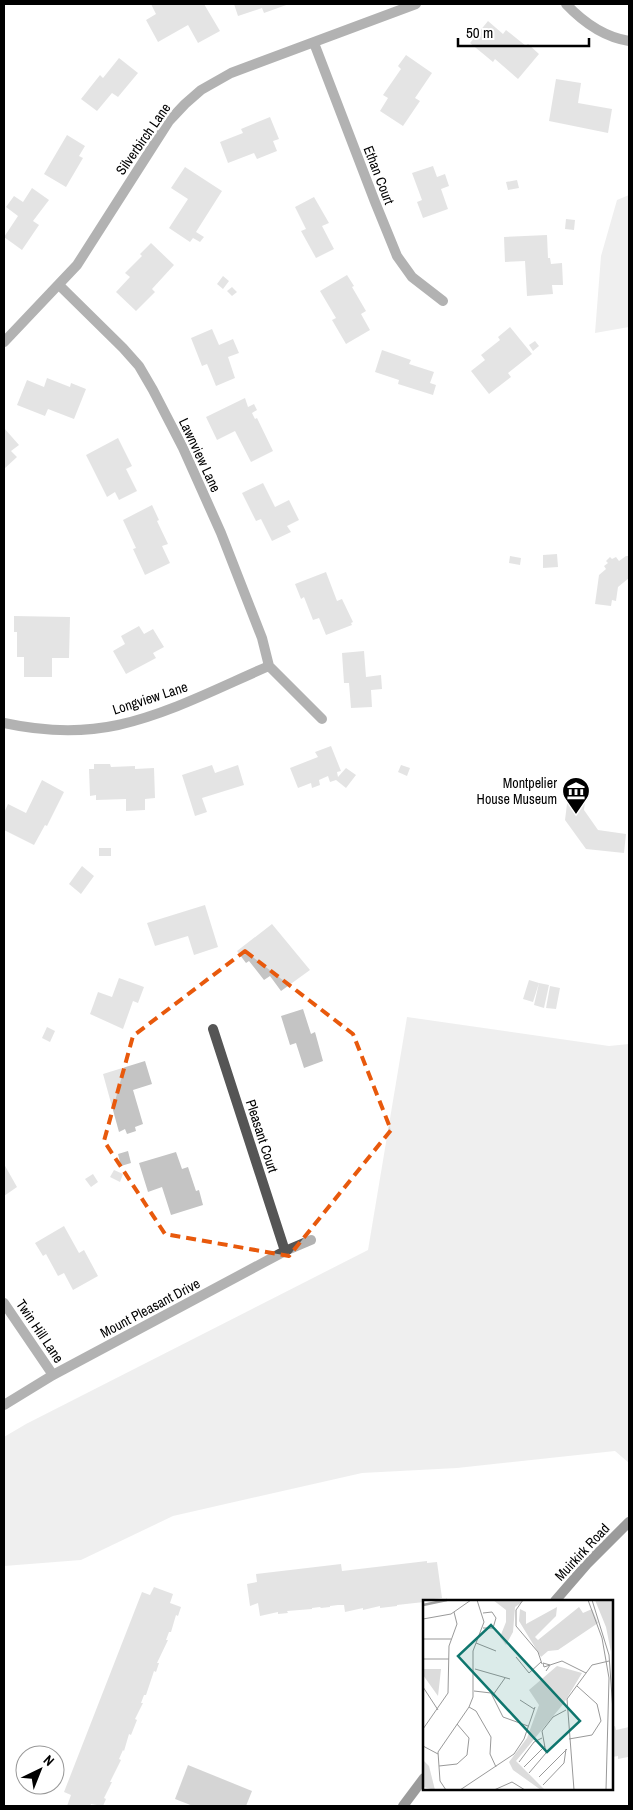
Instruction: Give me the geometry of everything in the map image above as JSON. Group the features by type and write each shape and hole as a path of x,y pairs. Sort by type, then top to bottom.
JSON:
{"main road":[{"name":"Muirkirk Road","path":"556,1600 587,1564 629,1522"},
{"path":"404,1806 423,1779"}],"street":[{"name":"Silverbirch Lane","path":"4,342 59,285 88,249 169,121 201,90 231,73 416,4"},
{"path":"566,4 587,23 602,32 615,38 629,41"},
{"name":"Ethan Court","path":"314,43 374,202 397,256 412,277 443,301"},
{"name":"Lawnview Lane","path":"59,285 123,348 139,366 153,390 183,448 221,533 262,638 268,666"},
{"path":"268,666 322,719"},
{"name":"Longview Lane","path":"4,723 33,729 74,729 117,725 186,702 268,666"},
{"name":"Pleasant Court","path":"213,1029 285,1251"},
{"name":"Mount Pleasant Drive","path":"4,1405 53,1375 285,1251 311,1240"},
{"name":"Twin Hill Lane","path":"4,1302 53,1375"}],"highlighted area":[{"path":"245,951 353,1034 391,1130 289,1256 165,1234 104,1141 133,1036"}],"shaded area":[{"path":"629,195 629,327 595,333 601,256 617,200"},
{"path":"407,1017 609,1046 629,1044 629,1463 615,1451 457,1468 362,1473 173,1516 81,1560 4,1566 4,1437 26,1424 368,1250"},
{"path":"188,1765 252,1791 246,1806 193,1806 175,1799"}],"building":[{"path":"151,4 204,4 220,31 198,43 188,25 158,42 146,20 156,14"},
{"path":"234,4 289,4 264,13 262,8 238,16"},
{"path":"488,21 503,34 506,30 526,46 528,44 539,54 518,79 495,59 493,62 470,43"},
{"path":"406,55 432,73 415,98 420,101 403,126 380,111 388,98 383,95 401,69 398,66"},
{"path":"119,58 138,73 118,97 112,93 97,111 81,99 100,75 103,78"},
{"path":"556,79 581,83 578,103 612,109 608,133 549,121"},
{"path":"270,117 279,139 273,141 277,151 257,159 254,153 228,163 220,142 243,133 241,129"},
{"path":"67,135 85,146 79,156 83,158 66,187 44,174"},
{"path":"433,166 437,177 445,174 449,186 441,189 448,209 423,218 417,202 422,200 412,173"},
{"path":"185,167 222,191 196,232 204,237 200,242 193,238 190,242 169,228 188,199 171,188"},
{"path":"517,180 519,188 508,190 506,182"},
{"path":"32,188 49,200 33,221 39,225 22,250 4,237 18,216 6,207 14,196 23,202"},
{"path":"314,197 329,223 322,226 334,249 316,258 301,231 306,229 295,207"},
{"path":"566,219 575,220 574,230 565,229"},
{"path":"547,235 548,258 550,258 551,264 562,263 563,285 552,285 553,294 527,296 525,261 505,262 504,237"},
{"path":"151,243 174,265 152,289 155,292 136,311 116,292 130,277 125,273 142,256 140,254"},
{"path":"347,275 366,311 361,314 370,330 346,344 332,320 336,318 320,291"},
{"path":"223,276 229,281 223,289 217,284"},
{"path":"232,287 237,292 232,296 227,291"},
{"path":"510,327 532,354 508,373 511,377 489,394 471,371 485,360 481,355 500,340 498,337"},
{"path":"212,329 219,345 233,339 239,353 228,357 235,378 216,386 207,364 202,366 191,338"},
{"path":"535,341 539,346 533,351 529,345"},
{"path":"382,350 411,360 409,364 434,372 430,383 436,385 433,395 398,384 399,380 375,372"},
{"path":"47,378 70,387 71,383 86,389 74,419 48,409 45,416 17,405 27,380 44,387"},
{"path":"245,398 248,407 254,404 257,410 252,413 255,419 257,418 273,451 251,462 235,431 217,440 206,417"},
{"path":"4,428 19,445 11,451 17,457 4,469"},
{"path":"118,438 132,466 126,469 137,491 119,500 115,492 107,497 86,455"},
{"path":"263,483 275,507 289,500 299,520 287,526 291,532 272,541 261,519 256,521 242,493"},
{"path":"152,505 168,544 162,546 170,563 145,575 133,549 136,548 123,520"},
{"path":"557,554 558,567 543,568 543,555"},
{"path":"510,556 521,558 520,565 509,563"},
{"path":"629,556 629,578 618,587 616,601 612,600 611,606 595,604 599,575 606,569 604,566 608,563 606,561 610,557 612,559 616,557 619,561"},
{"path":"326,572 337,601 342,599 353,622 351,623 352,625 326,635 319,618 313,620 304,597 301,599 295,584"},
{"path":"14,616 70,617 69,658 52,658 52,677 24,677 24,657 17,657 17,632 14,632"},
{"path":"139,626 144,634 153,629 164,647 153,653 156,658 126,674 113,651 125,644 121,636"},
{"path":"364,651 366,677 381,675 382,689 371,690 372,707 351,708 349,683 344,683 342,653"},
{"path":"331,746 341,771 337,772 338,777 346,768 356,775 346,788 336,780 330,782 328,776 319,780 320,785 312,788 311,783 298,788 290,768 318,757 315,752"},
{"path":"94,764 110,764 111,767 135,766 135,769 154,768 155,798 145,799 145,810 126,811 126,799 96,800 96,795 90,796 89,769 94,769"},
{"path":"212,765 215,773 238,765 244,785 202,798 207,812 195,816 182,775"},
{"path":"401,765 410,768 407,776 398,772"},
{"path":"42,780 64,792 47,826 45,825 34,845 4,830 4,813 8,804 26,813"},
{"name":"Montpelier House Museum","path":"570,780 587,783 584,810 598,830 626,834 624,853 586,849 565,820"},
{"path":"99,848 111,848 111,856 99,856"},
{"path":"82,866 94,876 81,894 69,884"},
{"path":"205,905 218,947 194,955 188,936 155,946 147,923"},
{"path":"272,924 310,970 281,991 270,976 264,980 249,961 246,963 237,951"},
{"path":"119,978 144,987 138,1003 133,1001 123,1029 90,1014 98,992 112,997"},
{"path":"529,980 539,983 533,1002 523,999"},
{"path":"539,983 549,985 544,1008 534,1005"},
{"path":"550,986 560,988 556,1009 546,1008"},
{"path":"303,1009 311,1034 315,1032 323,1061 304,1068 296,1043 290,1045 281,1016"},
{"path":"47,1027 55,1031 50,1042 42,1038"},
{"path":"145,1061 152,1084 133,1090 143,1124 135,1127 136,1131 127,1134 125,1129 119,1132 103,1074"},
{"path":"128,1151 131,1163 121,1166 118,1154"},
{"path":"176,1152 182,1169 188,1167 196,1191 199,1190 203,1205 171,1215 162,1187 148,1192 139,1163"},
{"path":"4,1164 17,1187 4,1196"},
{"path":"114,1170 123,1174 120,1182 110,1177"},
{"path":"93,1174 98,1182 91,1187 85,1179"},
{"path":"64,1226 79,1253 84,1250 98,1276 73,1290 64,1273 58,1276 46,1254 43,1256 35,1243"},
{"path":"427,1561 427,1563 437,1562 442,1598 345,1612 344,1605 338,1605 260,1616 258,1603 250,1606 247,1584 257,1582 256,1574 341,1564 342,1571"},
{"path":"154,1587 173,1594 170,1603 181,1607 157,1663 159,1663 156,1672 154,1671 146,1695 144,1695 141,1703 143,1703 135,1719 137,1720 119,1759 121,1760 110,1782 112,1782 104,1798 106,1799 103,1806 91,1804 90,1806 67,1806 71,1795 65,1792 65,1789 142,1592 150,1595"},
{"path":"615,1726 616,1730 629,1727 628,1757 618,1759 618,1756 613,1757 613,1727"}],"place":[{"name":"Montpelier House Museum","path":"576,815"}]}
